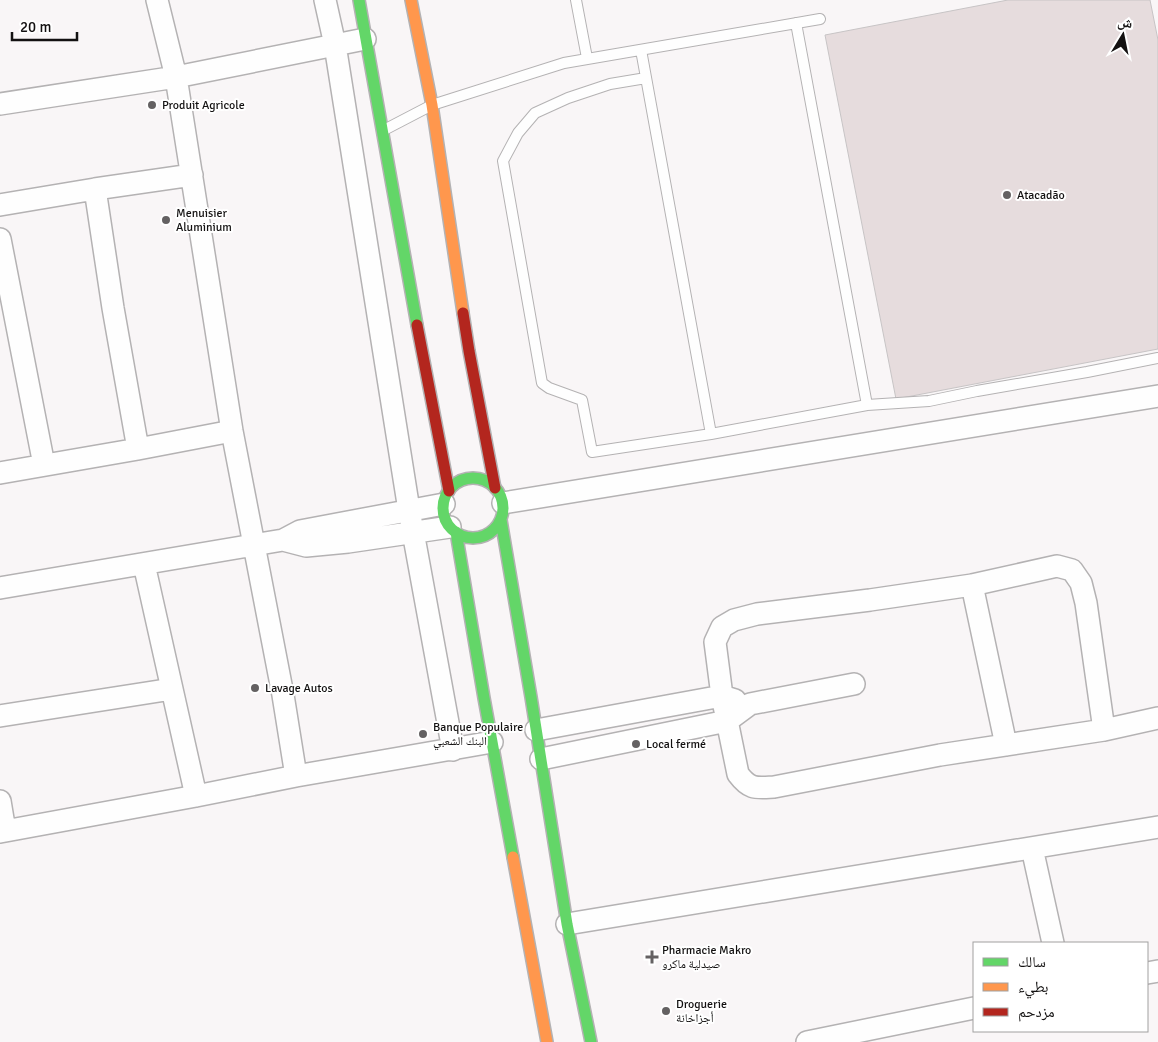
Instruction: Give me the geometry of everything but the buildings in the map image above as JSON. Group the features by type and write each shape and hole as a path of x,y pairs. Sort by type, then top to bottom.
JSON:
{"main road":[{"path":"359,0 447,497 444,516 453,529 547,1042"},
{"path":"411,0 432,105 469,351 499,503 567,924 591,1042"},
{"path":"447,497 459,482 472,478 485,481 499,503 496,527 481,537 468,537 453,529"}],"street":[{"path":"157,0 176,77 232,431 283,695 296,776"},
{"path":"325,0 335,45 409,510 453,750"},
{"path":"0,104 176,77 365,39"},
{"path":"0,206 95,189 192,175"},
{"path":"95,189 113,308 138,449"},
{"path":"0,239 44,465"},
{"path":"499,503 1157,400"},
{"path":"0,473 232,431"},
{"path":"0,588 255,546 283,540 300,531 409,510 447,497"},
{"path":"283,540 306,546 453,529"},
{"path":"144,564 196,796"},
{"path":"1104,730 1086,603 1081,583 1072,570 1057,566 972,585 757,614 734,620 722,627 715,642 722,696 738,774 745,783 755,788 774,787 940,755 1104,730 1158,718"},
{"path":"972,585 1006,745"},
{"path":"540,759 727,721 750,704 854,684"},
{"path":"0,716 172,689"},
{"path":"536,730 722,696 750,704"},
{"path":"0,801 3,831 296,776 492,742"},
{"path":"567,924 1158,828"},
{"path":"1032,848 1053,942"},
{"path":"807,1042 973,1008"}],"lane":[{"path":"576,0 587,58"},
{"path":"383,130 432,105 564,63 820,20"},
{"path":"796,23 867,405"},
{"path":"641,50 711,434"},
{"path":"646,78 610,84 568,98 535,113 518,133 503,161 542,383 549,388 582,400 592,452 711,434 867,405 928,401 1158,358"}],"traffic: fast":[{"path":"359,0 417,325"},
{"path":"473,478 489,483 494,487 498,492 503,508 498,524 494,529 489,533 473,538 457,533 452,529 448,524 443,508 448,492 452,487 457,483 473,478"},
{"path":"501,520 567,924 591,1042"},
{"path":"456,532 513,857"}],"traffic: slow":[{"path":"411,0 432,105 463,313"},
{"path":"513,857 547,1042"}],"traffic: jam":[{"path":"463,313 495,488"},
{"path":"417,325 449,491"}],"place":[{"name":"Produit Agricole","path":"152,105"},
{"name":"Atacadão","path":"1007,195"},
{"name":"Menuisier Aluminium","path":"166,220"},
{"name":"Lavage Autos","path":"255,688"},
{"name":"Banque Populaire البنك الشعبي","path":"423,734"},
{"name":"Local fermé","path":"636,744"},
{"name":"Pharmacie Makro صيدلية ماكرو","path":"652,957"},
{"name":"Droguerie أجزاخانة","path":"666,1011"}]}
